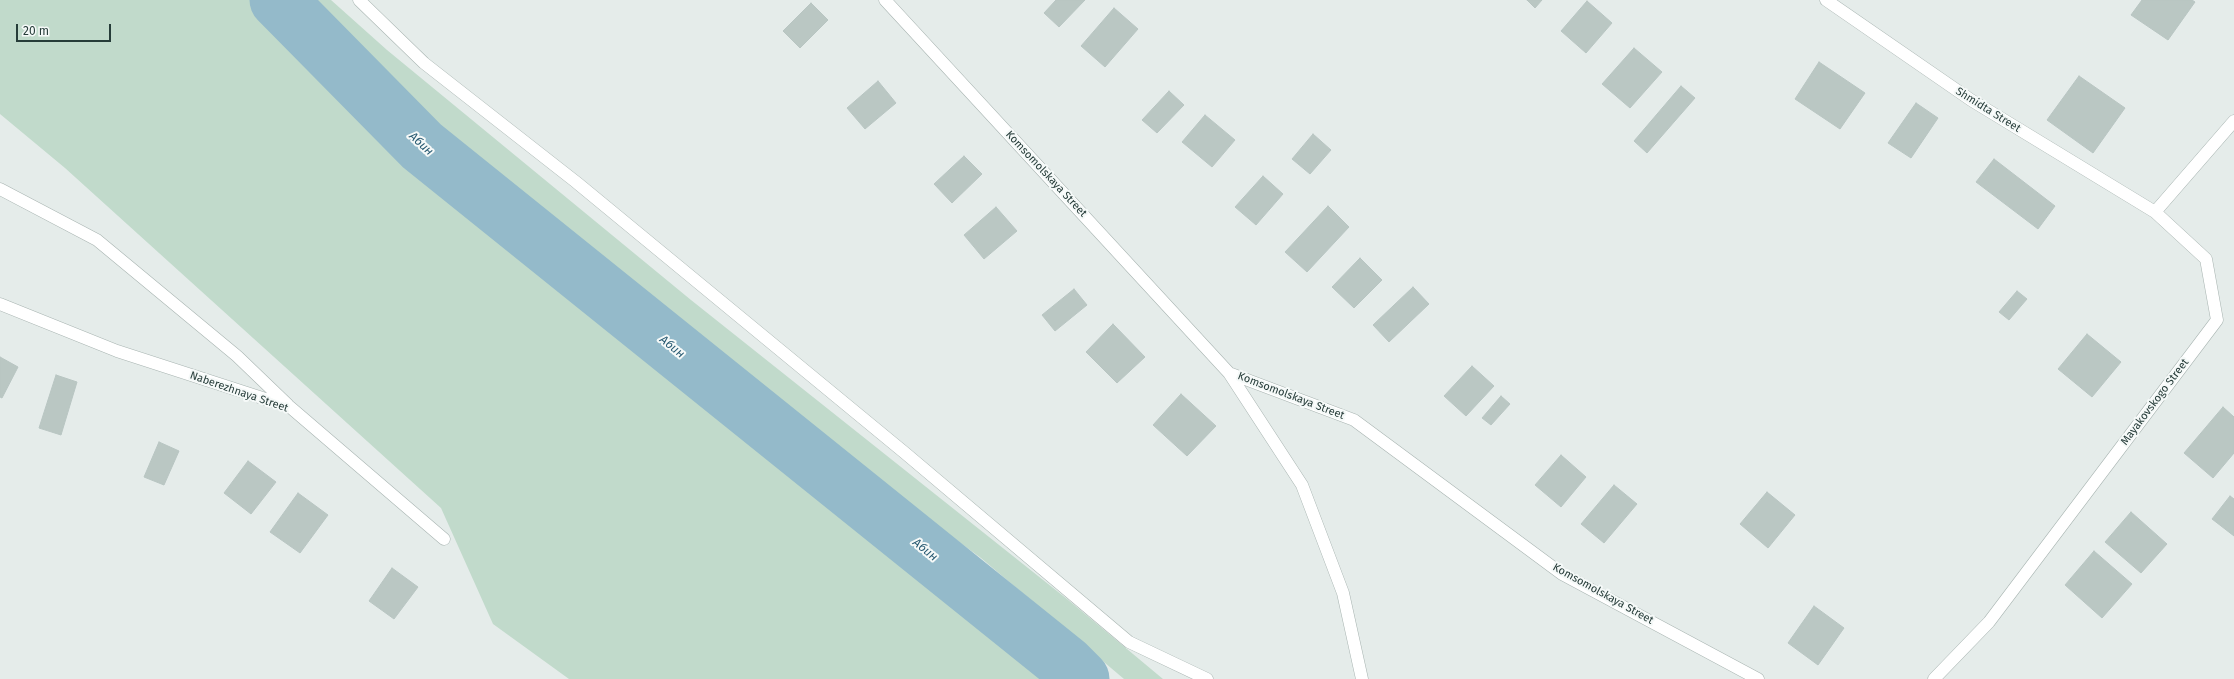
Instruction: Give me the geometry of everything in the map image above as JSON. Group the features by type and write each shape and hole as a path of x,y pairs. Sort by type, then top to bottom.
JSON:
{"street":[{"path":"359,0 424,62 576,182 905,453 1129,642 1207,679"},
{"name":"Komsomolskaya Street","path":"885,0 1229,373 1354,420 1562,574 1758,679"},
{"name":"Shmidta Street","path":"1826,0 1970,100 2154,212"},
{"path":"2154,212 2234,121"},
{"path":"0,188 97,240 237,356 290,408"},
{"name":"Mayakovskogo Street","path":"1934,679 1989,622 2217,320 2206,259 2154,212"},
{"name":"Naberezhnaya Street","path":"0,304 117,351 290,408 444,539"},
{"path":"1229,373 1302,485 1343,593 1362,679"}],"green space":[{"path":"0,0 255,0 509,230 1047,679 569,679 493,624 441,508 65,168 0,114"},
{"path":"305,0 331,0 387,50 691,300 1067,599 1163,679 1124,679 981,558 799,425 445,135"}],"building":[{"path":"1056,0 1085,0 1059,27 1044,13"},
{"path":"1527,0 1542,0 1535,8"},
{"path":"2142,0 2192,0 2195,2 2168,40 2131,15"},
{"path":"1587,1 1612,23 1586,53 1561,31"},
{"path":"811,3 828,20 800,48 783,31"},
{"path":"1114,8 1138,29 1105,67 1081,46"},
{"path":"1634,48 1662,72 1630,108 1602,84"},
{"path":"1819,62 1865,93 1840,129 1795,99"},
{"path":"2079,76 2125,108 2093,153 2047,120"},
{"path":"878,81 896,103 865,129 847,108"},
{"path":"1681,86 1695,98 1647,153 1634,141"},
{"path":"1169,91 1184,105 1157,133 1142,120"},
{"path":"1916,103 1938,118 1911,158 1888,143"},
{"path":"1205,115 1235,140 1212,167 1182,142"},
{"path":"1313,134 1331,150 1310,174 1292,159"},
{"path":"964,156 982,174 952,203 934,184"},
{"path":"1994,159 2055,206 2038,229 1976,182"},
{"path":"1263,176 1283,194 1256,225 1235,207"},
{"path":"1328,206 1349,227 1307,272 1285,252"},
{"path":"996,207 1017,231 984,259 964,235"},
{"path":"1360,258 1382,280 1354,308 1332,287"},
{"path":"1413,287 1429,304 1389,342 1373,325"},
{"path":"1074,289 1087,305 1055,331 1042,315"},
{"path":"2017,291 2027,299 2009,320 1999,312"},
{"path":"1113,324 1145,357 1117,383 1086,352"},
{"path":"2087,334 2121,362 2092,397 2058,369"},
{"path":"0,357 18,367 2,398 0,397"},
{"path":"1472,366 1494,386 1466,416 1444,396"},
{"path":"56,375 77,382 61,435 39,428"},
{"path":"1181,394 1216,426 1187,456 1153,425"},
{"path":"1501,396 1510,404 1491,425 1482,418"},
{"path":"2223,407 2234,417 2234,453 2213,478 2184,453"},
{"path":"159,442 179,451 164,485 144,477"},
{"path":"1561,455 1586,477 1561,507 1535,485"},
{"path":"248,461 276,482 251,514 224,493"},
{"path":"1614,485 1637,504 1604,543 1581,524"},
{"path":"1767,492 1795,515 1768,548 1740,524"},
{"path":"298,493 328,515 300,553 270,532"},
{"path":"2230,496 2234,499 2234,536 2212,519"},
{"path":"2131,512 2167,544 2141,573 2105,542"},
{"path":"2094,551 2132,584 2102,618 2065,585"},
{"path":"392,568 418,587 394,619 369,601"},
{"path":"1814,606 1844,628 1818,665 1788,643"}],"waterway":[{"name":"Абин","path":"278,0 422,146 1066,664 1081,679"}]}
